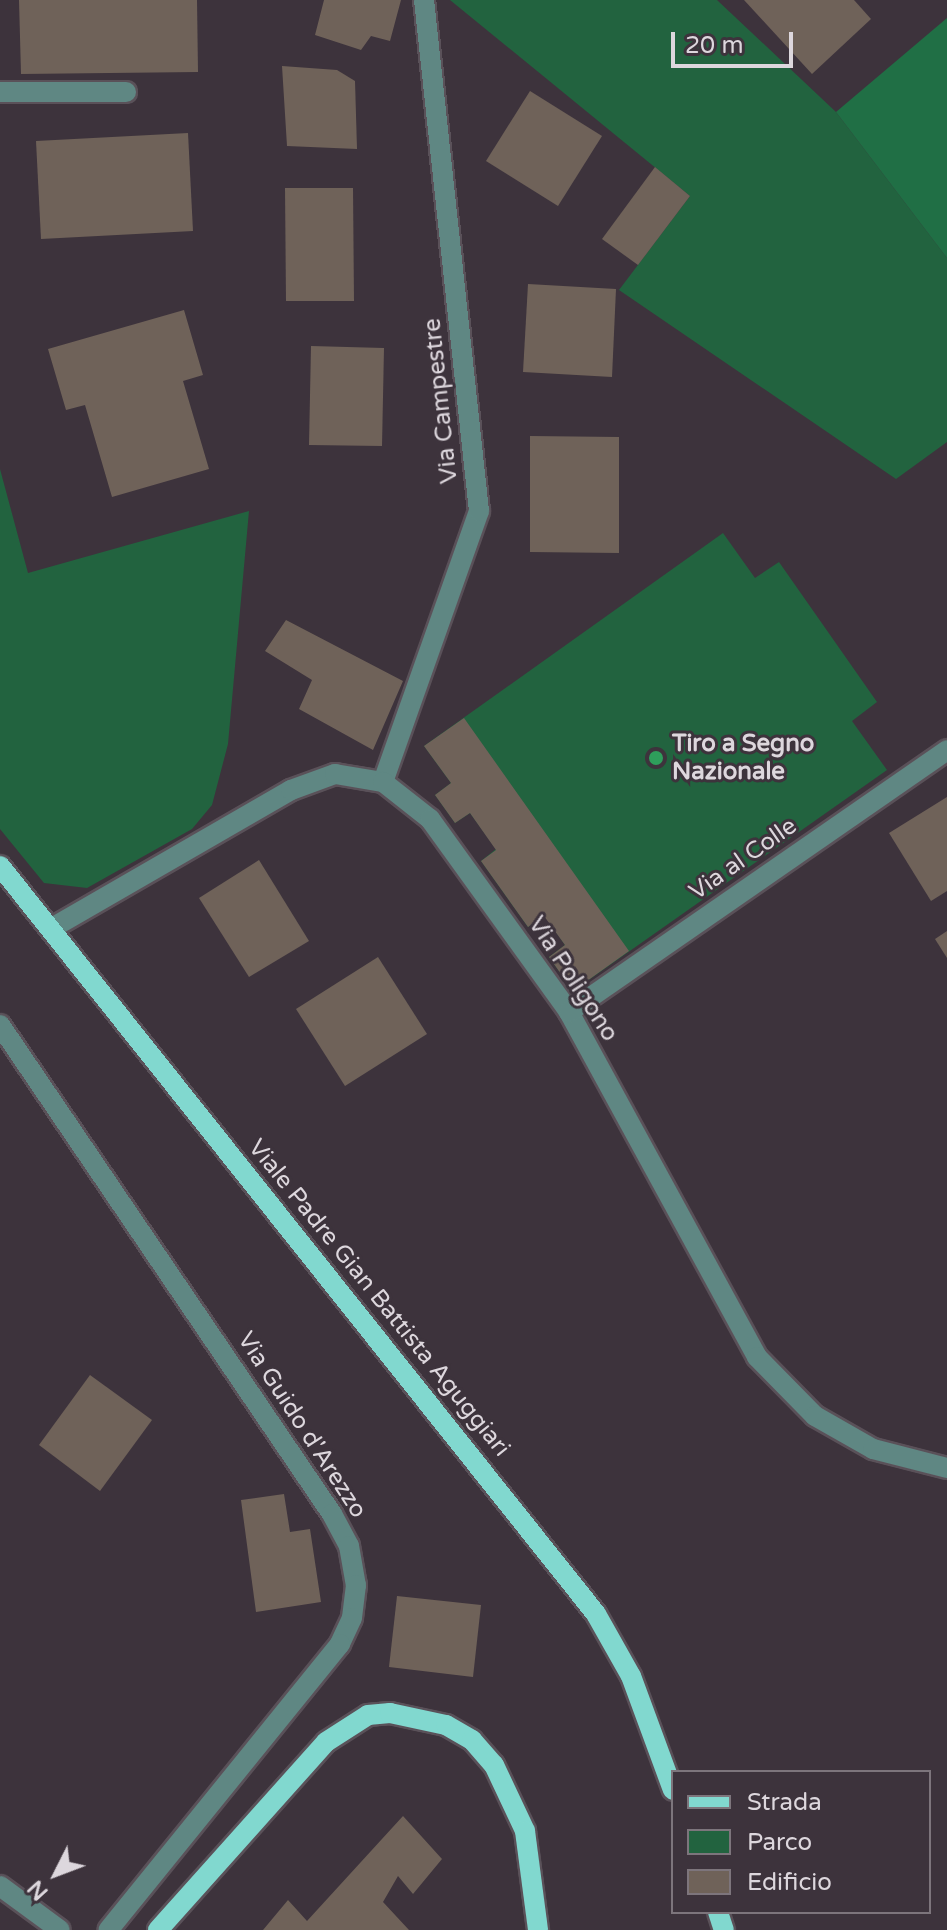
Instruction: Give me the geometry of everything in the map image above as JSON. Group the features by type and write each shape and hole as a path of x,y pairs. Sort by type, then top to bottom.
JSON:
{"main road":[{"name":"Viale Padre Gian Battista Aguggiari","path":"0,866 596,1614 631,1676 671,1785"},
{"path":"158,1930 326,1742 368,1715 390,1713 446,1725 472,1740 494,1765 525,1831 538,1930"}],"street":[{"name":"Via Campestre","path":"383,782 479,511 424,0"},
{"path":"0,92 126,92"},
{"name":"Via al Colle","path":"569,1012 947,750"},
{"name":"Via Poligono","path":"52,928 291,790 335,774 383,782 430,819 569,1012 757,1357 815,1416 873,1449 947,1468"},
{"name":"Via Guido d'Arezzo","path":"0,1025 332,1514 349,1546 356,1585 352,1618 331,1656 108,1930"},
{"path":"0,1886 60,1930"}],"green space":[{"path":"450,0 717,0 836,112 947,258 947,442 896,479 619,290 690,196"},
{"path":"947,18 947,258 836,112"},
{"path":"0,469 28,573 249,511 228,744 212,805 192,829 87,888 44,883 0,829"},
{"name":"Tiro a Segno Nazionale","path":"723,533 755,578 779,562 877,702 852,721 887,770 573,991 549,957 565,945 545,916 528,927 481,861 496,849 470,813 455,823 435,795 451,783 424,746"}],"building":[{"path":"19,0 197,0 198,72 21,74"},
{"path":"324,0 401,0 390,41 371,36 361,50 315,35"},
{"path":"744,0 854,0 871,19 812,74"},
{"path":"282,66 337,70 355,81 357,149 287,146"},
{"path":"530,91 602,136 558,206 486,161"},
{"path":"188,133 193,231 41,239 36,141"},
{"path":"655,167 690,196 638,265 602,239"},
{"path":"285,188 353,188 354,301 286,301"},
{"path":"528,284 616,289 612,377 523,372"},
{"path":"184,310 203,375 183,381 209,469 112,497 85,405 66,410 48,349"},
{"path":"311,346 384,348 382,446 309,445"},
{"path":"530,436 619,437 619,553 530,552"},
{"path":"286,620 403,681 373,750 299,709 312,680 265,651"},
{"path":"464,718 629,951 573,991 549,957 565,945 544,916 528,927 481,861 496,850 470,813 455,823 435,795 451,783 424,746"},
{"path":"947,797 947,891 931,901 889,833"},
{"path":"259,860 309,941 249,977 199,898"},
{"path":"947,931 947,958 935,939"},
{"path":"378,957 427,1034 345,1086 296,1009"},
{"path":"90,1375 152,1420 100,1491 39,1445"},
{"path":"284,1494 290,1532 310,1529 321,1602 256,1612 241,1500"},
{"path":"397,1596 481,1605 473,1677 389,1667"},
{"path":"403,1816 442,1859 413,1894 398,1876 383,1902 409,1930 263,1930 288,1900 307,1921"}],"place":[{"name":"Tiro a Segno Nazionale","path":"656,758"}]}
